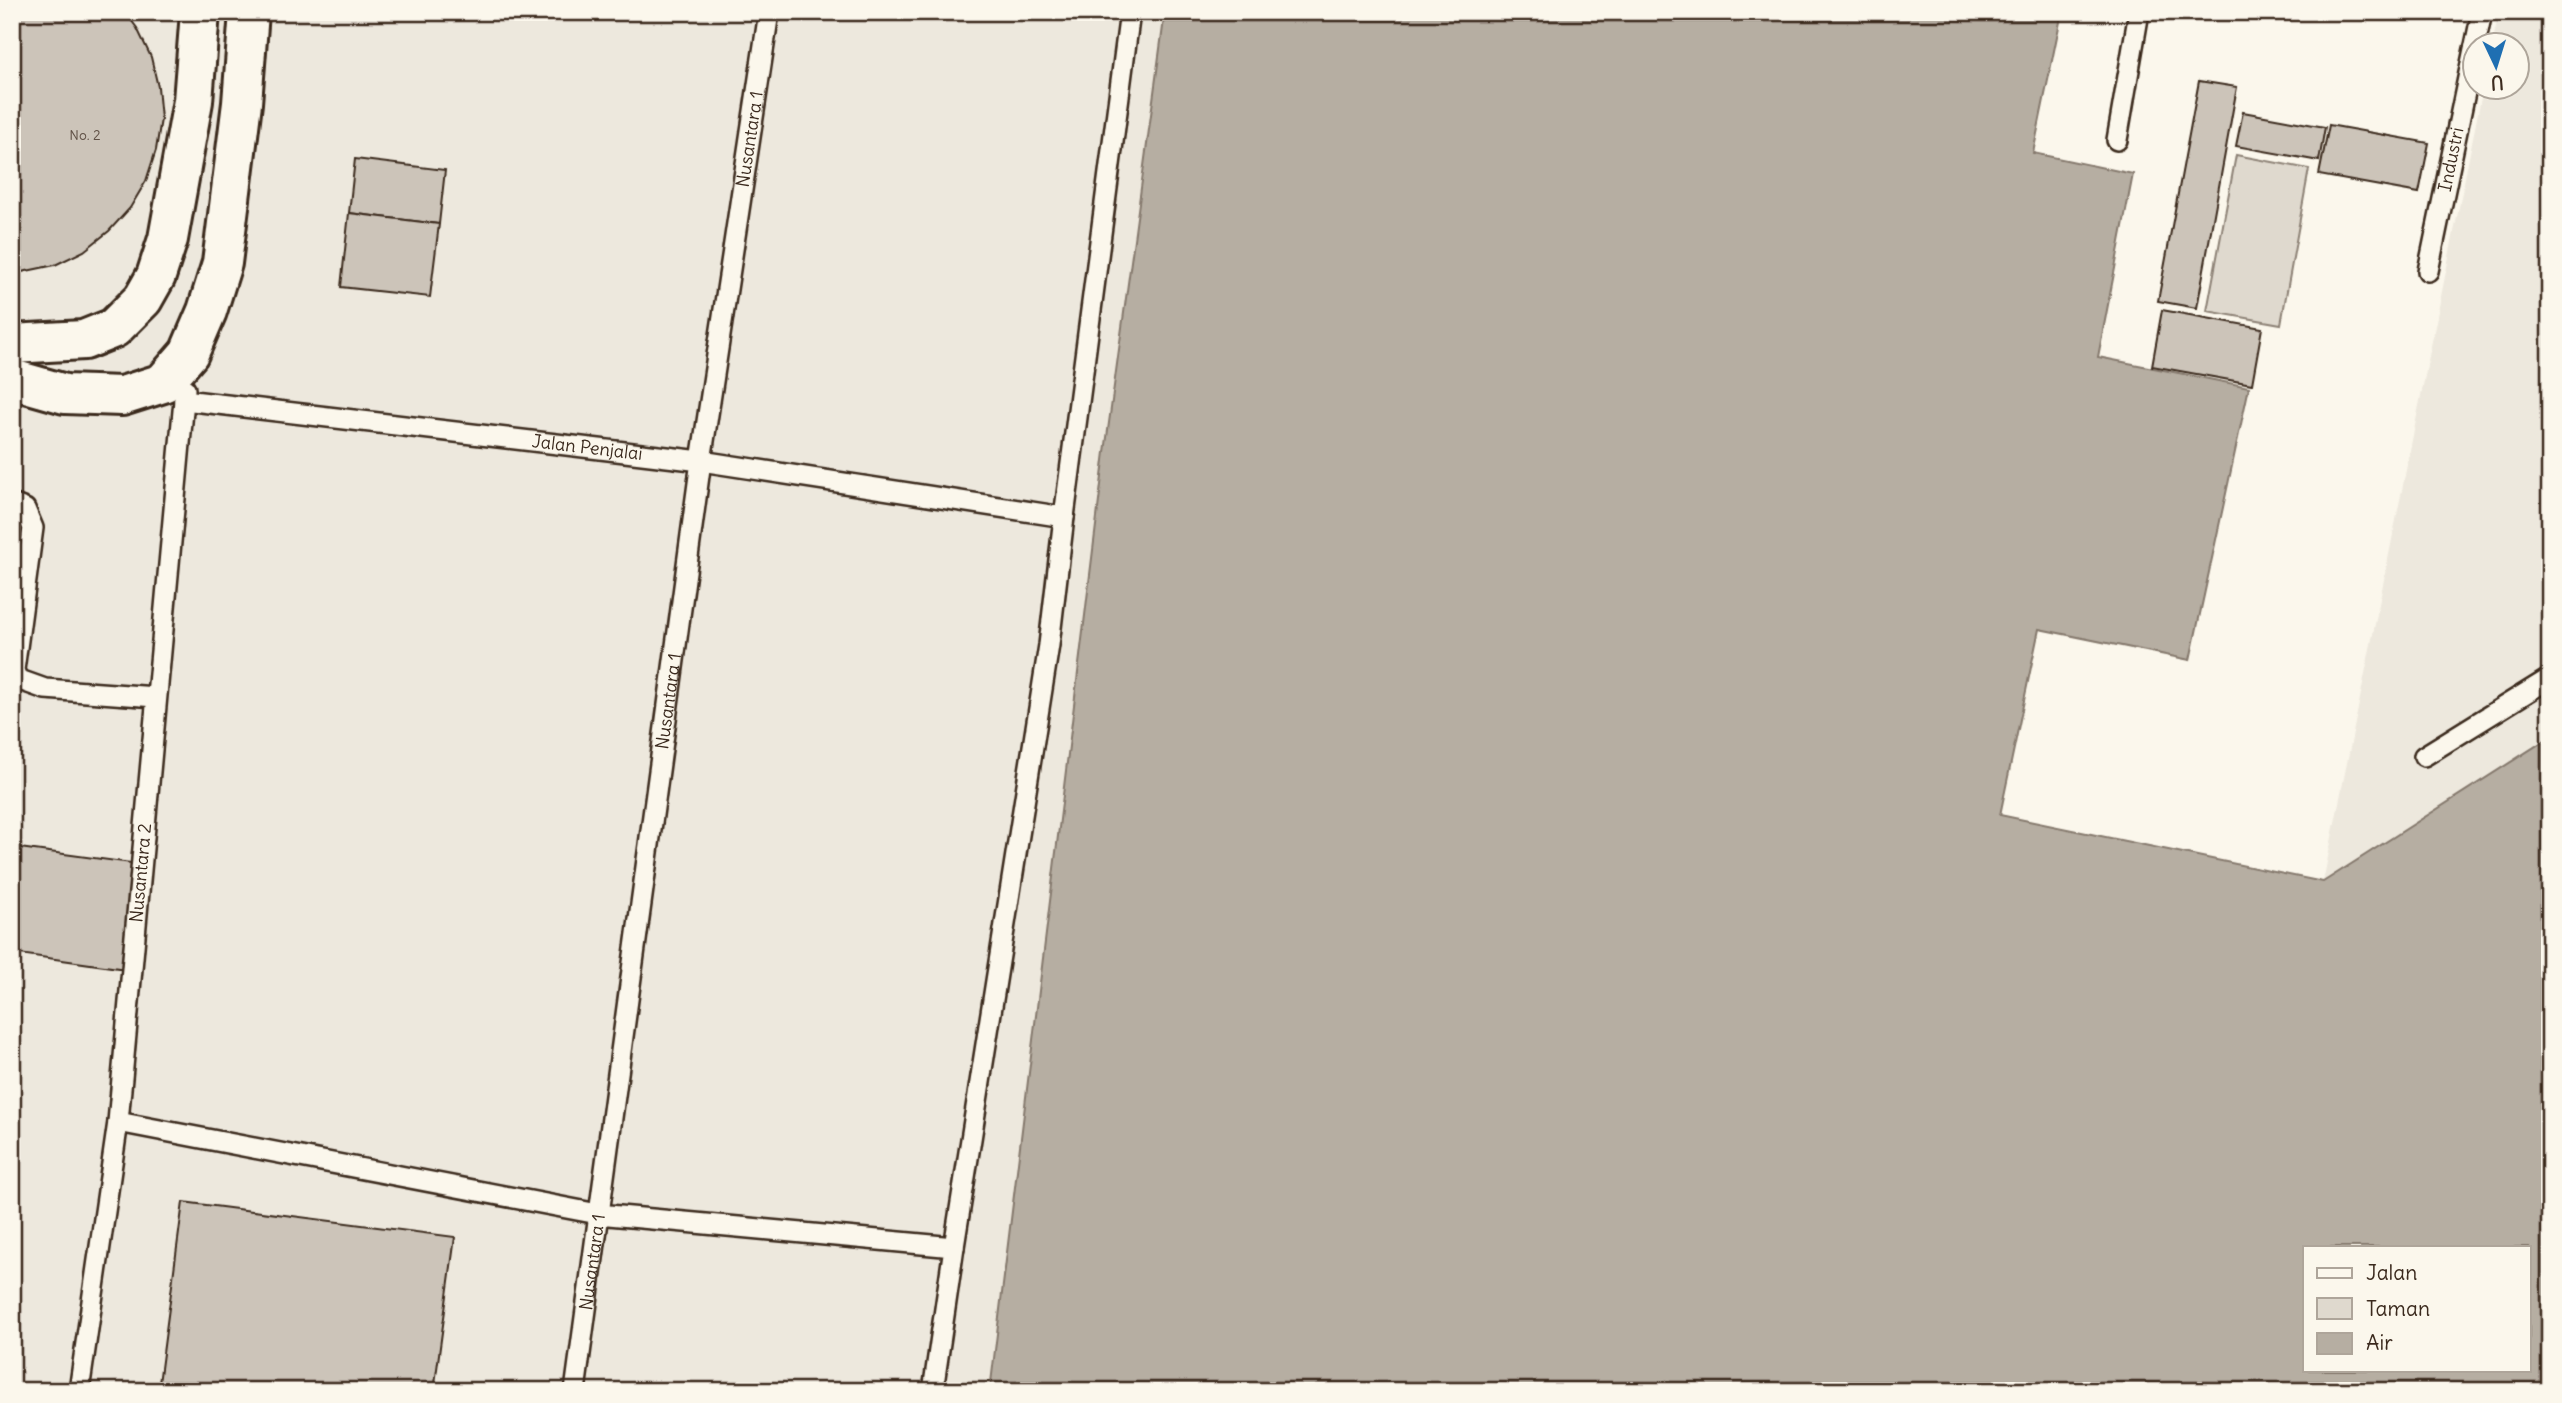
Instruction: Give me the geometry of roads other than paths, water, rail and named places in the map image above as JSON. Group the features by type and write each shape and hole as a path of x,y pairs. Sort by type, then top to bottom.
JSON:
{"street":[{"path":"12,344 84,340 114,328 143,299 156,276 169,239 190,115 200,12"},
{"path":"12,380 65,394 122,396 163,383 189,354 207,311 222,263 242,103 247,12"}],"lane":[{"name":"Nusantara 1","path":"575,1391 701,461 769,12"},
{"path":"933,1391 1049,645 1130,12"},
{"path":"2118,140 2139,12"},
{"name":"Industri","path":"2478,32 2482,12"},
{"name":"Industri","path":"2428,271 2463,102"},
{"name":"Nusantara 2","path":"79,1391 118,1122 189,354"},
{"name":"Jalan Penjalai","path":"184,400 701,461 1064,517"},
{"path":"12,503 25,509 33,528 14,670 17,679 45,689 156,697"},
{"path":"2424,756 2550,678"},
{"path":"118,1122 598,1214 954,1247"}],"water":[{"path":"1165,12 2062,12 2033,153 2133,174 2098,357 2249,387 2190,660 2039,629 2000,815 2323,882 2550,737 2550,1391 990,1391 1105,452"}]}
